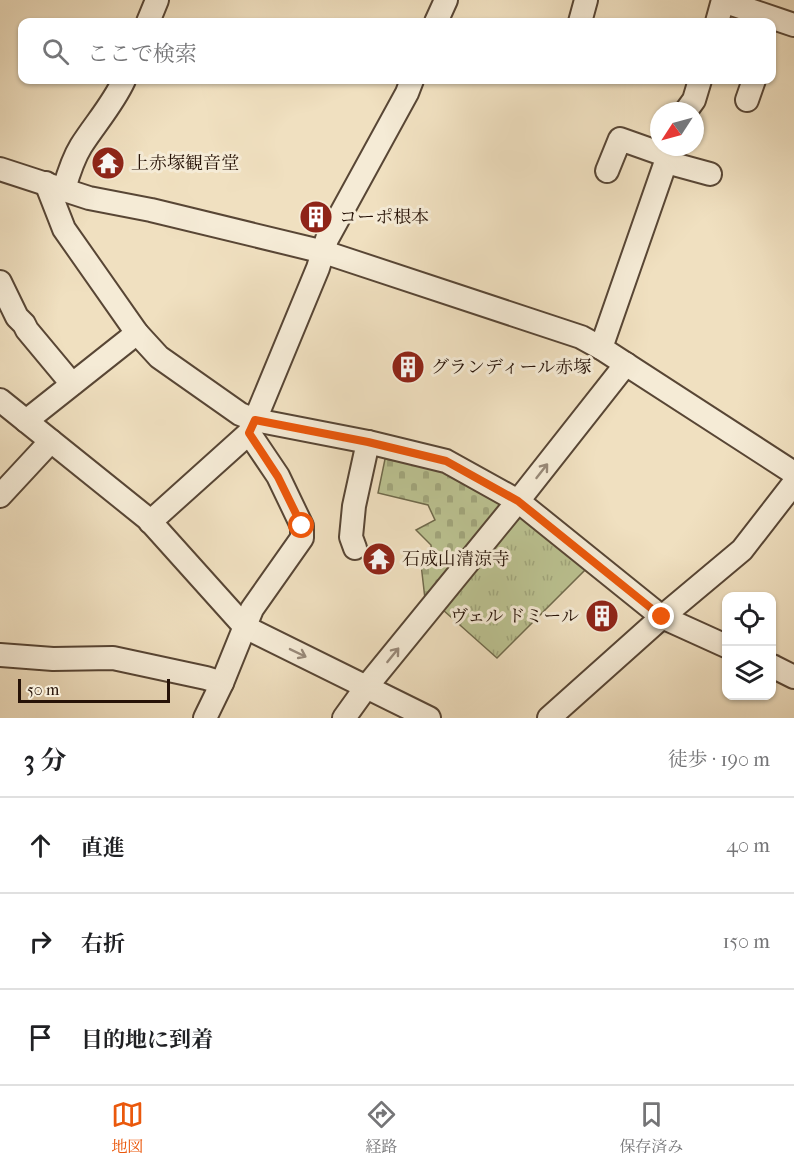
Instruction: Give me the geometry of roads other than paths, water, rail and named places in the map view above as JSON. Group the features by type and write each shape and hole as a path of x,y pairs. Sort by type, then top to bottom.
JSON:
{"street":[{"path":"150,18 157,0"},
{"path":"438,18 446,0"},
{"path":"581,18 586,0"},
{"path":"721,8 760,18"},
{"path":"55,186 68,175 80,148 122,84"},
{"path":"150,522 252,426 324,252 327,239 410,84"},
{"path":"692,102 699,84"},
{"path":"607,171 620,139 650,149"},
{"path":"602,348 669,156"},
{"path":"671,156 710,174"},
{"path":"0,169 89,198 151,210 324,252 581,337 602,348 794,473"},
{"path":"55,186 64,229 137,333 159,357 240,414 252,426 302,526 302,538 252,609 205,718"},
{"path":"0,282 17,317 72,384"},
{"path":"26,421 137,333"},
{"path":"344,718 367,686 626,364"},
{"path":"0,400 150,522 246,627 429,718"},
{"path":"252,426 368,442 446,461 518,501 662,617 722,644"},
{"path":"0,496 51,441"},
{"path":"355,548 351,537 354,506 368,442"},
{"path":"549,718 662,617 742,550 794,483"},
{"path":"0,655 53,659 113,658 222,683"},
{"path":"776,668 794,676"}],"place":[{"name":"上赤塚観音堂","path":"108,163"},
{"name":"コーポ根本","path":"316,217"},
{"name":"グランディール赤塚","path":"408,367"},
{"name":"石成山清涼寺","path":"379,559"},
{"name":"ヴェル ドミール","path":"602,616"}]}
